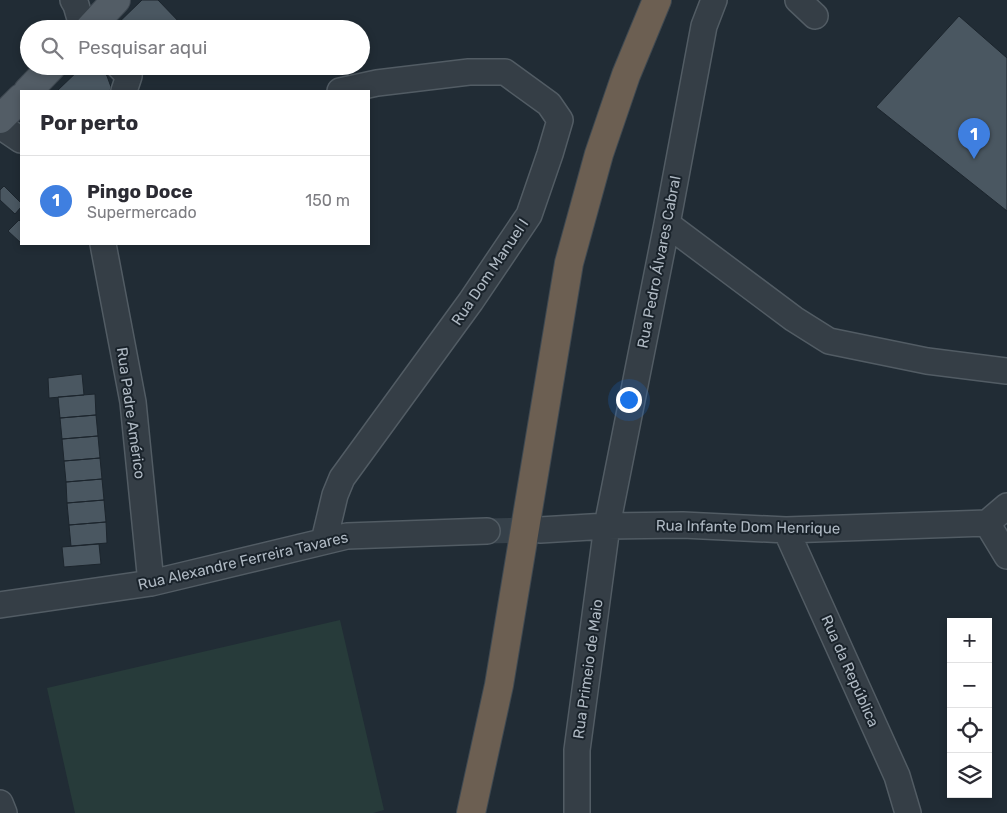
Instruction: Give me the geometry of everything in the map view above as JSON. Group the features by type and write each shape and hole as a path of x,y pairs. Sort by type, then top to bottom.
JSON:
{"highway":[{"path":"459,813 486,685 504,578 516,488 556,260 582,150 612,70 642,0"},
{"path":"472,813 499,685 569,263 599,154 626,75 657,0"}],"main road":[{"path":"97,20 116,0"},
{"path":"29,90 43,75"},
{"path":"0,119 20,99"}],"street":[{"path":"73,0 80,20"},
{"name":"Rua Pedro Álvares Cabral","path":"608,526 704,26 714,0"},
{"name":"Rua Dom Manuel I","path":"324,541 335,495 342,478 471,301 529,216 560,120 549,104 505,72 469,72 345,90"},
{"path":"124,90 128,75"},
{"path":"0,126 20,139"},
{"path":"667,224 794,319 829,341 927,361 1007,371"},
{"name":"Rua Padre Américo","path":"103,245 133,402 151,583"},
{"path":"1007,506 987,523 1007,556"},
{"name":"Rua Infante Dom Henrique","path":"540,530 608,526 683,525 786,530 987,523"},
{"name":"Rua Primeio de Maio","path":"577,813 576,750 608,526"},
{"name":"Rua da República","path":"786,530 897,776 908,813"},
{"name":"Rua Alexandre Ferreira Tavares","path":"0,604 151,583 347,536 487,531"},
{"path":"0,803 4,813"}],"green space":[{"path":"340,620 384,810 373,813 75,813 47,688"}],"building":[{"path":"142,0 158,0 177,20 121,20"},
{"path":"959,16 1007,58 1007,211 876,107"},
{"path":"74,75 106,75 111,87 110,90 58,90"},
{"path":"4,186 20,202 20,208 15,214 0,200 0,190"},
{"path":"19,220 20,242 8,231"},
{"path":"82,374 84,395 49,398 48,378"},
{"path":"95,394 96,415 60,418 58,397"},
{"path":"96,415 98,436 62,439 60,418"},
{"path":"98,436 100,458 64,461 62,439"},
{"path":"100,458 102,479 66,482 64,461"},
{"path":"102,479 104,500 67,503 66,482"},
{"path":"104,500 106,522 69,525 67,503"},
{"path":"106,522 107,543 71,546 69,525"},
{"path":"99,544 101,564 64,567 62,547"}],"tunnel":[{"path":"487,531 540,530"}],"place":[{"name":"Pingo Doce","path":"974,159"}]}
